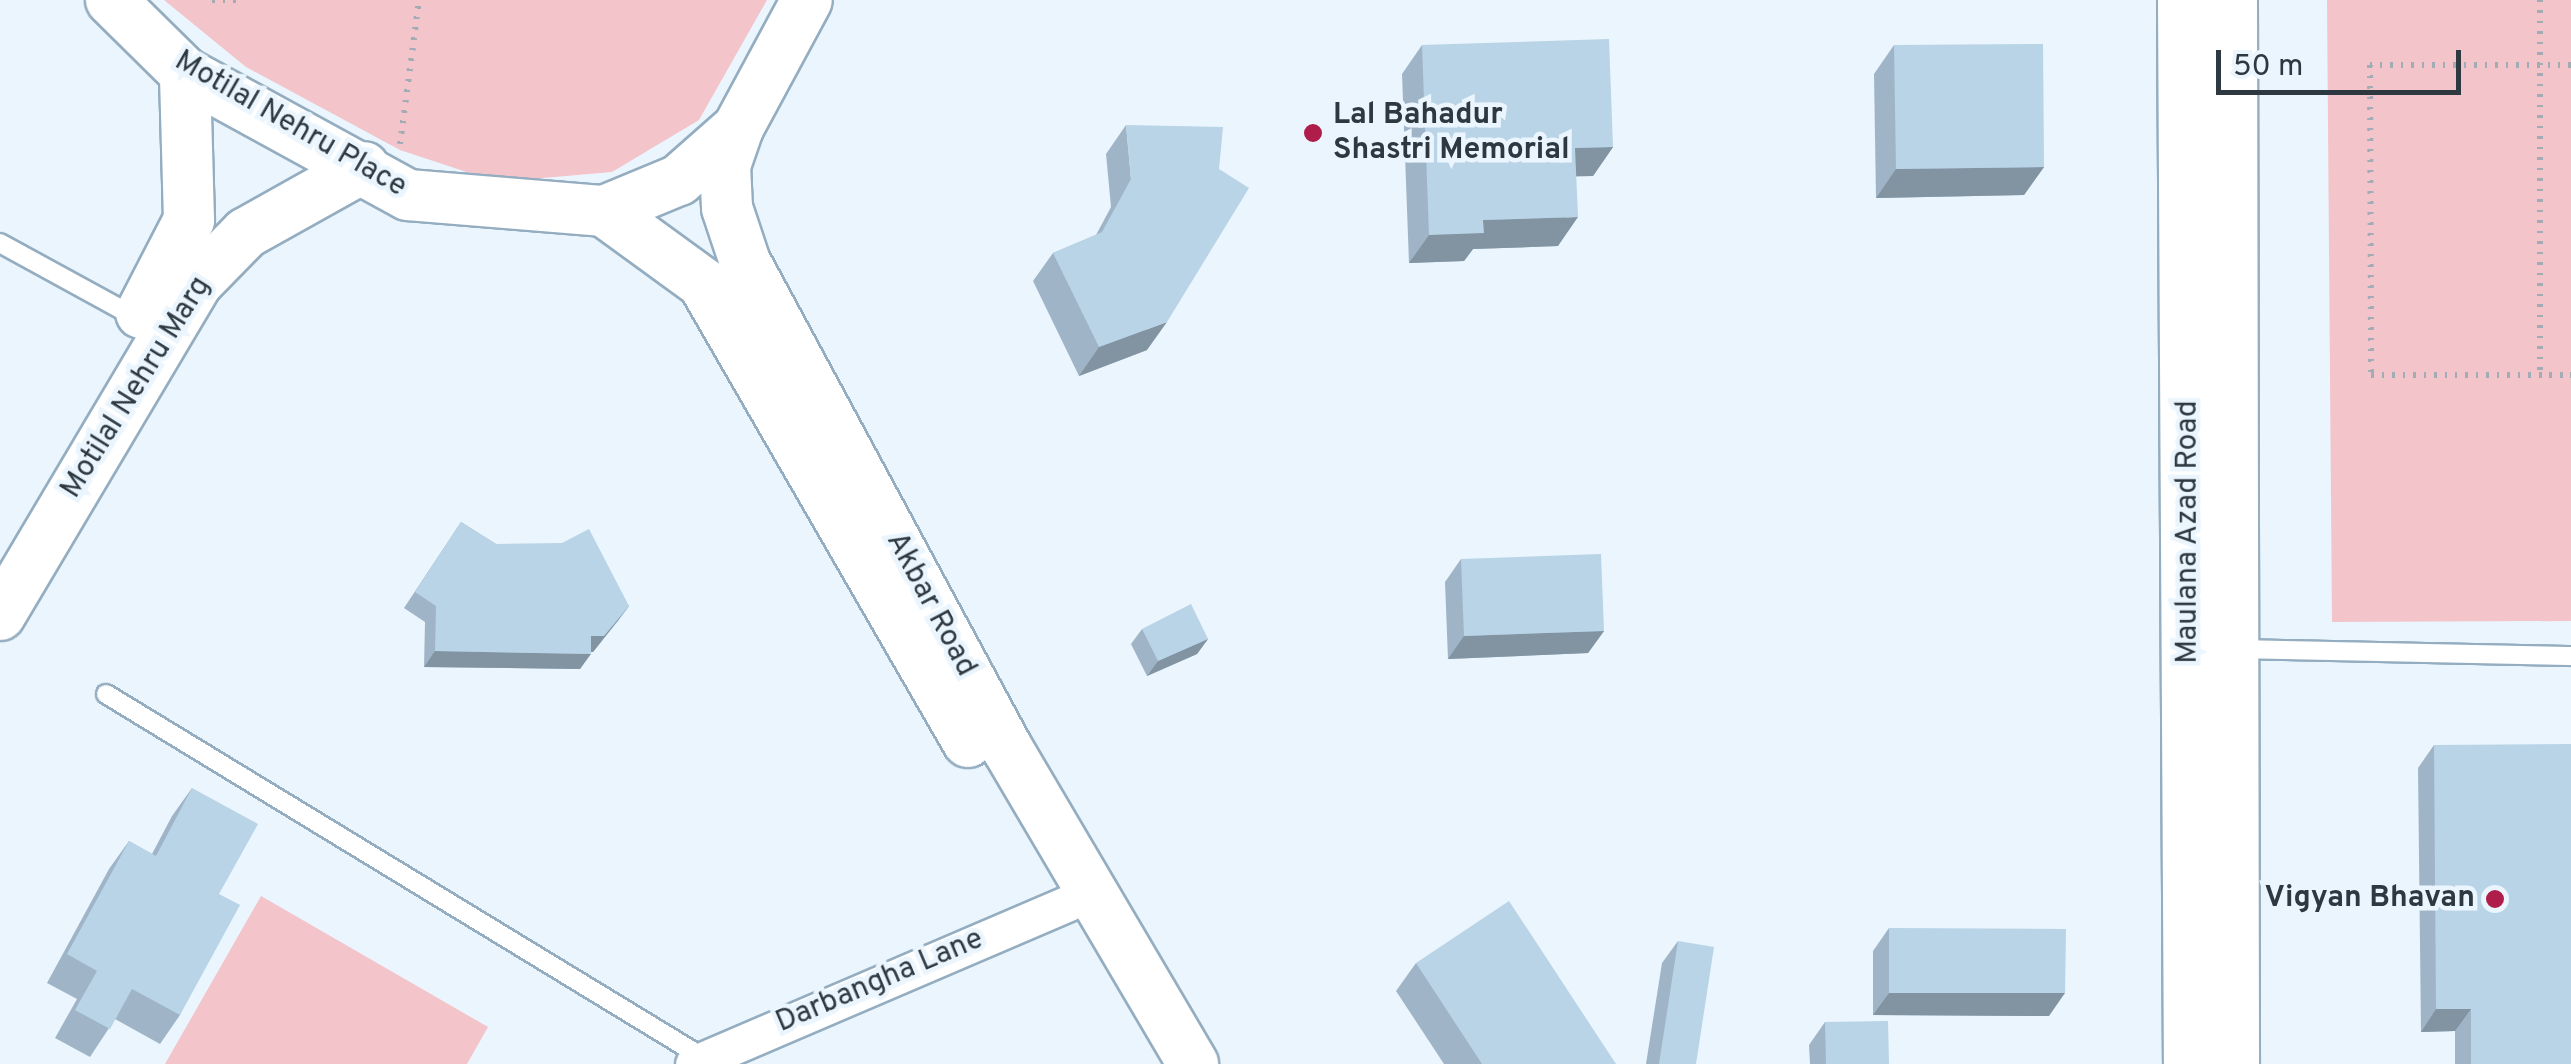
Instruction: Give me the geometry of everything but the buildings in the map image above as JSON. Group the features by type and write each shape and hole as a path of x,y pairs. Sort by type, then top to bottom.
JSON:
{"main road":[{"name":"Motilal Nehru Place","path":"111,0 185,73 382,159 408,195 604,211 680,180 738,128 807,0"},
{"name":"Maulana Azad Road","path":"2184,0 2189,1064"},
{"name":"Maulana Azad Road","path":"2232,0 2234,1064"},
{"name":"Motilal Nehru Marg","path":"0,554 138,318 189,220 185,73"},
{"name":"Akbar Road","path":"738,128 725,165 727,208 746,262 1007,748 1193,1064"},
{"name":"Motilal Nehru Marg","path":"0,614 197,283 246,233 382,159"},
{"name":"Akbar Road","path":"604,211 704,283 1160,1064"}],"street":[{"name":"Darbangha Lane","path":"698,1060 1068,904"}],"lane":[{"path":"0,243 138,318"},
{"path":"2234,649 2571,656"},
{"path":"106,694 698,1060"}],"path":[{"path":"212,0 240,0"},
{"path":"382,159 419,0"},
{"path":"2540,0 2540,374"},
{"path":"2571,65 2370,65 2370,375 2571,374"}],"shaded area":[{"path":"164,0 767,0 699,120 612,172 497,182 400,150 246,67"},
{"path":"2327,0 2571,0 2571,621 2332,622"},
{"path":"261,896 488,1027 467,1064 165,1064"}],"place":[{"name":"Lal Bahadur Shastri Memorial","path":"1313,133"},
{"name":"Vigyan Bhavan","path":"2495,899"}]}
